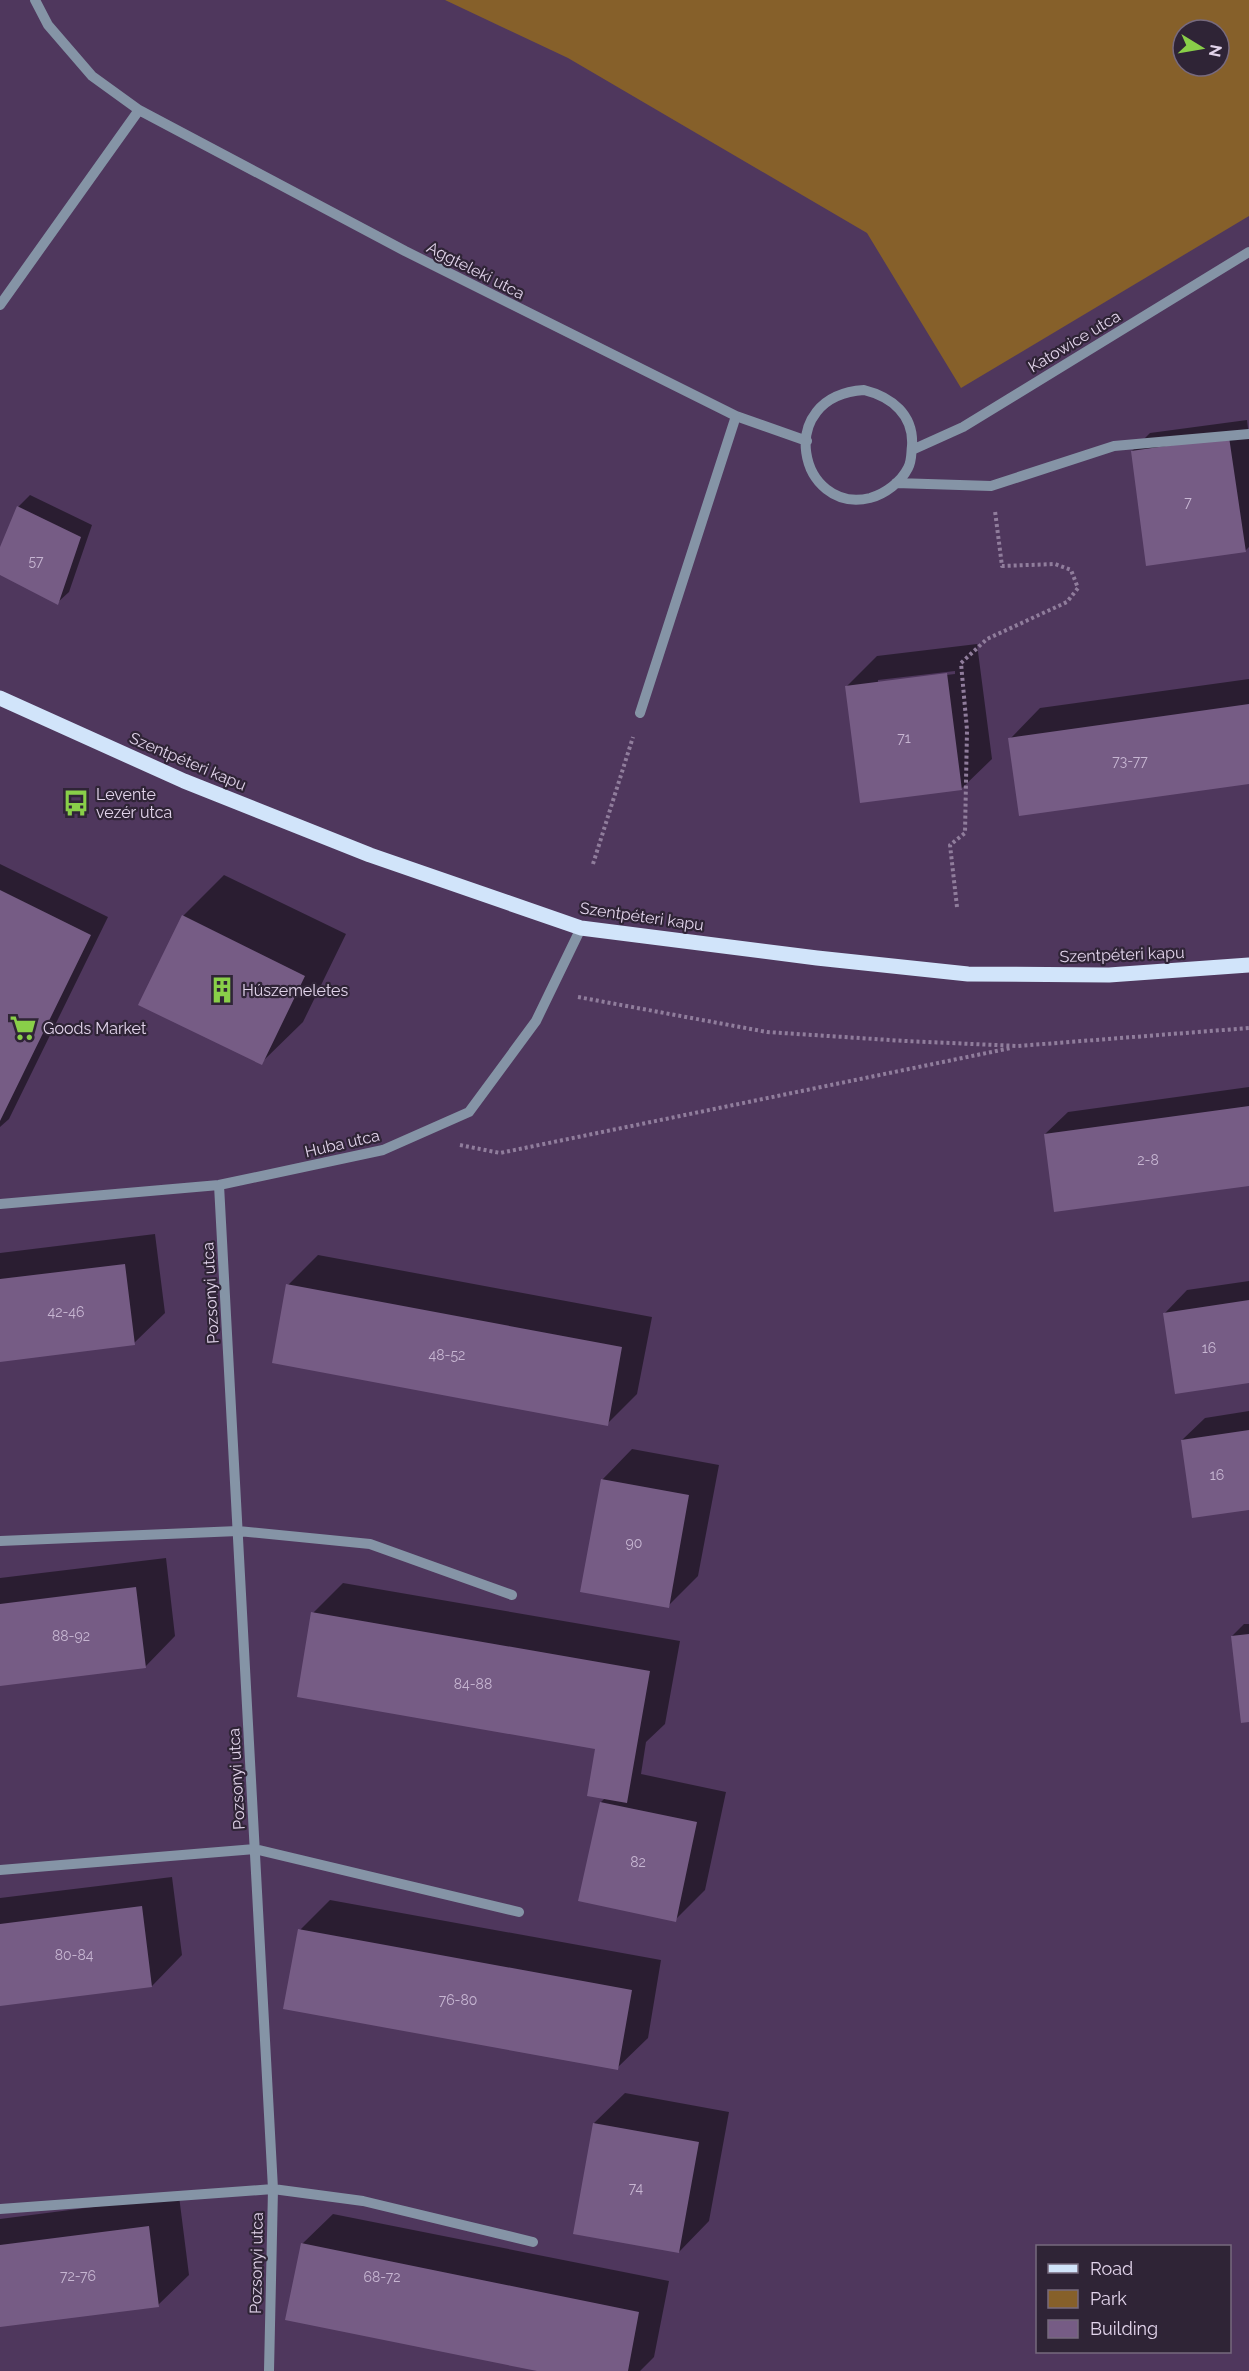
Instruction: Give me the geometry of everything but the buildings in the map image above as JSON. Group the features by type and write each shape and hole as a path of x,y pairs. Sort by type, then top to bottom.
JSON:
{"main road":[{"name":"Szentpéteri kapu","path":"0,698 184,781 370,855 581,928 817,958 968,974 1109,975 1249,965"}],"street":[{"name":"Aggteleki utca","path":"35,0 48,25 92,76 139,110 405,251 736,416 807,441"},
{"path":"0,305 139,110"},
{"name":"Katowice utca","path":"912,450 963,427 1249,252"},
{"path":"864,390 880,394 895,404 906,417 913,433 912,450 905,475 881,495 863,500 845,498 828,490 814,477 806,460 808,424 817,409 830,398 846,391 864,390"},
{"path":"640,713 736,416"},
{"path":"896,483 991,486 1114,446 1249,434"},
{"name":"Huba utca","path":"0,1204 219,1185 383,1150 470,1112 536,1022 581,928"},
{"name":"Pozsonyi utca","path":"219,1185 273,2189 269,2371"},
{"path":"0,1541 238,1531 370,1544 512,1595"},
{"path":"0,1870 255,1849 519,1912"},
{"path":"0,2209 273,2189 363,2201 533,2242"}],"path":[{"path":"957,907 950,845 965,833 967,730 961,663 987,639 1067,602 1078,588 1071,570 1055,564 1002,566 991,486"},
{"path":"593,864 640,713"},
{"path":"550,991 767,1032 1018,1046"},
{"path":"415,1136 500,1154 1018,1046 1249,1028"}],"green space":[{"path":"445,0 1249,0 1249,216 961,388 867,233 568,58"}],"place":[{"name":"Levente vezér utca","path":"76,803"},
{"name":"Húszemeletes","path":"222,990"},
{"name":"Goods Market","path":"23,1028"}]}
